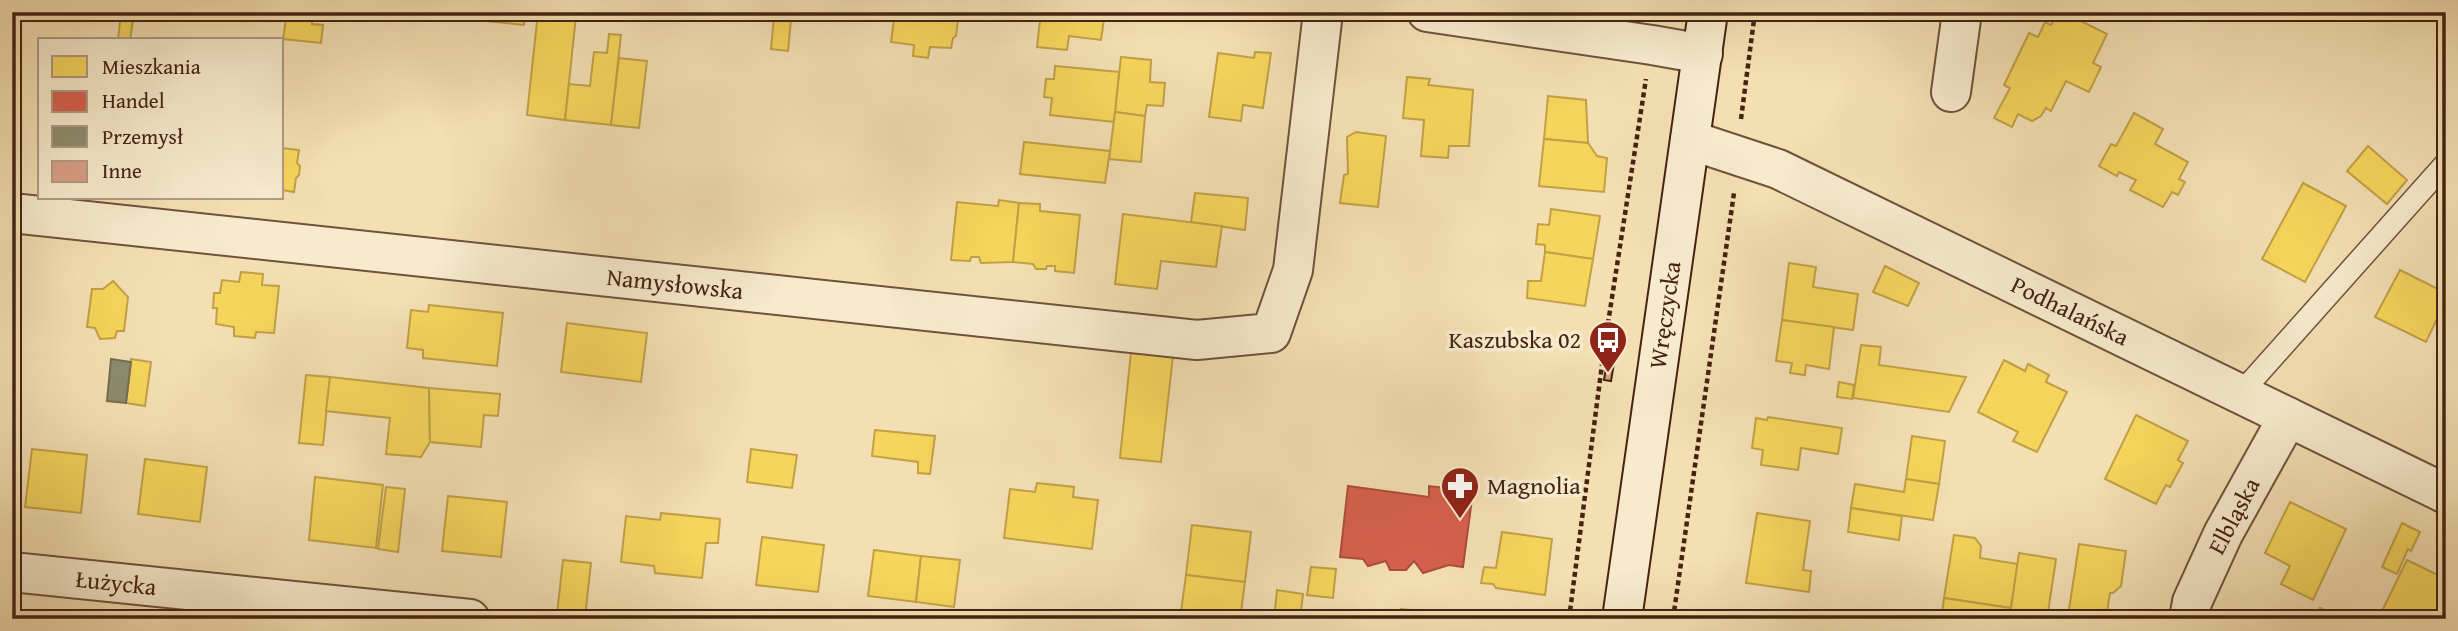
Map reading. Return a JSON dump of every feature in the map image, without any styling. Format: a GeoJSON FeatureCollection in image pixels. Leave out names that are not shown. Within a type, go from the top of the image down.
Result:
{"type":"FeatureCollection","features":[{"type":"Feature","properties":{"kind":"street","name":"Namysłowska"},"geometry":{"type":"LineString","coordinates":[[12,213],[1197,340],[1271,334],[1293,270],[1323,12]]}},
{"type":"Feature","properties":{"kind":"street"},"geometry":{"type":"LineString","coordinates":[[1427,12],[1703,54]]}},
{"type":"Feature","properties":{"kind":"street","name":"Wręczycka"},"geometry":{"type":"LineString","coordinates":[[1622,619],[1708,12]]}},
{"type":"Feature","properties":{"kind":"street"},"geometry":{"type":"LineString","coordinates":[[1951,92],[1962,12]]}},
{"type":"Feature","properties":{"kind":"street","name":"Podhalańska"},"geometry":{"type":"LineString","coordinates":[[1690,140],[1778,169],[2446,494]]}},
{"type":"Feature","properties":{"kind":"street","name":"Elbląska"},"geometry":{"type":"LineString","coordinates":[[2189,619],[2192,602],[2224,534],[2288,417]]}},
{"type":"Feature","properties":{"kind":"street","name":"Łużycka"},"geometry":{"type":"LineString","coordinates":[[12,572],[470,619]]}},
{"type":"Feature","properties":{"kind":"lane"},"geometry":{"type":"LineString","coordinates":[[2240,394],[2446,163]]}},
{"type":"Feature","properties":{"kind":"path"},"geometry":{"type":"LineString","coordinates":[[1673,619],[1740,156],[1742,96],[1755,12]]}},
{"type":"Feature","properties":{"kind":"path"},"geometry":{"type":"LineString","coordinates":[[1569,619],[1603,360],[1651,45]]}},
{"type":"Feature","properties":{"kind":"building: Mieszkania"},"geometry":{"type":"Polygon","coordinates":[[[121,12],[138,12],[137,21],[133,20],[130,38],[118,38],[121,12]]]}},
{"type":"Feature","properties":{"kind":"building: Mieszkania"},"geometry":{"type":"Polygon","coordinates":[[[287,12],[313,12],[312,24],[323,25],[321,43],[283,38],[287,12]]]}},
{"type":"Feature","properties":{"kind":"building: Mieszkania"},"geometry":{"type":"Polygon","coordinates":[[[468,12],[525,12],[524,25],[467,19],[468,12]]]}},
{"type":"Feature","properties":{"kind":"building: Mieszkania"},"geometry":{"type":"Polygon","coordinates":[[[538,12],[576,16],[565,120],[527,115],[538,12]]]}},
{"type":"Feature","properties":{"kind":"building: Mieszkania"},"geometry":{"type":"Polygon","coordinates":[[[554,12],[594,12],[593,15],[576,16],[554,12]]]}},
{"type":"Feature","properties":{"kind":"building: Mieszkania"},"geometry":{"type":"Polygon","coordinates":[[[758,12],[790,12],[789,18],[758,12]]]}},
{"type":"Feature","properties":{"kind":"building: Mieszkania"},"geometry":{"type":"Polygon","coordinates":[[[895,12],[959,12],[956,36],[951,48],[930,47],[928,58],[913,56],[914,45],[891,42],[895,12]]]}},
{"type":"Feature","properties":{"kind":"building: Mieszkania"},"geometry":{"type":"Polygon","coordinates":[[[1041,12],[1105,12],[1101,40],[1069,36],[1067,50],[1037,47],[1041,12]]]}},
{"type":"Feature","properties":{"kind":"building: Mieszkania"},"geometry":{"type":"Polygon","coordinates":[[[2058,12],[2107,34],[2093,63],[2101,67],[2089,92],[2066,81],[2051,111],[2046,108],[2041,116],[2032,121],[2018,114],[2012,127],[1994,118],[2010,88],[2004,85],[2029,33],[2038,37],[2045,22],[2051,25],[2058,12]]]}},
{"type":"Feature","properties":{"kind":"building: Mieszkania"},"geometry":{"type":"Polygon","coordinates":[[[774,17],[791,19],[788,51],[771,49],[774,17]]]}},
{"type":"Feature","properties":{"kind":"building: Mieszkania"},"geometry":{"type":"Polygon","coordinates":[[[609,34],[621,35],[611,125],[565,120],[569,84],[590,86],[594,52],[607,53],[609,34]]]}},
{"type":"Feature","properties":{"kind":"building: Mieszkania"},"geometry":{"type":"Polygon","coordinates":[[[1255,52],[1271,53],[1263,108],[1243,105],[1241,121],[1209,117],[1218,53],[1254,58],[1255,52]]]}},
{"type":"Feature","properties":{"kind":"building: Mieszkania"},"geometry":{"type":"Polygon","coordinates":[[[1121,57],[1151,60],[1150,82],[1165,83],[1163,106],[1147,105],[1145,116],[1115,112],[1121,57]]]}},
{"type":"Feature","properties":{"kind":"building: Mieszkania"},"geometry":{"type":"Polygon","coordinates":[[[619,58],[647,61],[639,128],[611,125],[619,58]]]}},
{"type":"Feature","properties":{"kind":"building: Mieszkania"},"geometry":{"type":"Polygon","coordinates":[[[1055,66],[1119,72],[1114,122],[1050,115],[1052,98],[1044,97],[1046,79],[1054,79],[1055,66]]]}},
{"type":"Feature","properties":{"kind":"building: Mieszkania"},"geometry":{"type":"Polygon","coordinates":[[[1407,77],[1430,79],[1428,85],[1473,90],[1469,146],[1449,146],[1448,158],[1421,156],[1424,120],[1403,118],[1407,77]]]}},
{"type":"Feature","properties":{"kind":"building: Mieszkania"},"geometry":{"type":"Polygon","coordinates":[[[1548,96],[1586,100],[1588,143],[1544,139],[1548,96]]]}},
{"type":"Feature","properties":{"kind":"building: Mieszkania"},"geometry":{"type":"Polygon","coordinates":[[[1115,112],[1145,116],[1141,162],[1109,159],[1115,112]]]}},
{"type":"Feature","properties":{"kind":"building: Mieszkania"},"geometry":{"type":"Polygon","coordinates":[[[2134,113],[2163,129],[2155,144],[2188,162],[2179,179],[2185,182],[2178,195],[2172,192],[2163,207],[2130,190],[2136,180],[2119,172],[2117,176],[2099,166],[2111,144],[2116,146],[2134,113]]]}},
{"type":"Feature","properties":{"kind":"building: Mieszkania"},"geometry":{"type":"Polygon","coordinates":[[[1356,132],[1386,136],[1378,207],[1340,203],[1344,175],[1348,174],[1347,137],[1356,132]]]}},
{"type":"Feature","properties":{"kind":"building: Mieszkania"},"geometry":{"type":"Polygon","coordinates":[[[1544,139],[1588,143],[1597,156],[1607,158],[1604,192],[1539,186],[1544,139]]]}},
{"type":"Feature","properties":{"kind":"building: Mieszkania"},"geometry":{"type":"Polygon","coordinates":[[[1024,142],[1110,151],[1105,183],[1020,174],[1024,142]]]}},
{"type":"Feature","properties":{"kind":"building: Mieszkania"},"geometry":{"type":"Polygon","coordinates":[[[2368,146],[2407,180],[2387,204],[2347,171],[2368,146]]]}},
{"type":"Feature","properties":{"kind":"building: Mieszkania"},"geometry":{"type":"Polygon","coordinates":[[[284,148],[299,150],[299,175],[294,192],[284,190],[284,148]]]}},
{"type":"Feature","properties":{"kind":"building: Mieszkania"},"geometry":{"type":"Polygon","coordinates":[[[2303,183],[2346,206],[2305,282],[2262,259],[2303,183]]]}},
{"type":"Feature","properties":{"kind":"building: Mieszkania"},"geometry":{"type":"Polygon","coordinates":[[[1195,193],[1248,198],[1245,230],[1191,222],[1195,193]]]}},
{"type":"Feature","properties":{"kind":"building: Mieszkania"},"geometry":{"type":"Polygon","coordinates":[[[999,200],[1019,203],[1013,262],[981,263],[979,257],[971,257],[970,261],[951,260],[957,202],[998,206],[999,200]]]}},
{"type":"Feature","properties":{"kind":"building: Mieszkania"},"geometry":{"type":"Polygon","coordinates":[[[1019,203],[1040,204],[1040,211],[1080,215],[1074,273],[1055,271],[1055,266],[1036,269],[1033,264],[1013,262],[1019,203]]]}},
{"type":"Feature","properties":{"kind":"building: Mieszkania"},"geometry":{"type":"Polygon","coordinates":[[[1551,209],[1600,216],[1593,259],[1545,252],[1545,245],[1536,244],[1538,224],[1549,225],[1551,209]]]}},
{"type":"Feature","properties":{"kind":"building: Mieszkania"},"geometry":{"type":"Polygon","coordinates":[[[1123,214],[1222,226],[1216,267],[1161,261],[1157,289],[1115,284],[1123,214]]]}},
{"type":"Feature","properties":{"kind":"building: Mieszkania"},"geometry":{"type":"Polygon","coordinates":[[[1545,252],[1593,259],[1585,306],[1527,298],[1528,281],[1541,281],[1545,252]]]}},
{"type":"Feature","properties":{"kind":"building: Mieszkania"},"geometry":{"type":"Polygon","coordinates":[[[1789,263],[1816,267],[1813,287],[1858,294],[1853,330],[1782,320],[1789,263]]]}},
{"type":"Feature","properties":{"kind":"building: Mieszkania"},"geometry":{"type":"Polygon","coordinates":[[[1885,266],[1919,283],[1908,306],[1873,292],[1885,266]]]}},
{"type":"Feature","properties":{"kind":"building: Mieszkania"},"geometry":{"type":"Polygon","coordinates":[[[2400,270],[2446,293],[2446,300],[2426,342],[2375,317],[2400,270]]]}},
{"type":"Feature","properties":{"kind":"building: Mieszkania"},"geometry":{"type":"Polygon","coordinates":[[[241,272],[263,274],[262,285],[279,286],[274,333],[256,332],[255,338],[234,336],[234,327],[216,324],[214,293],[220,293],[222,280],[239,282],[241,272]]]}},
{"type":"Feature","properties":{"kind":"building: Mieszkania"},"geometry":{"type":"Polygon","coordinates":[[[113,281],[128,297],[124,331],[117,331],[115,338],[100,339],[95,328],[87,327],[92,289],[103,289],[113,281]]]}},
{"type":"Feature","properties":{"kind":"building: Mieszkania"},"geometry":{"type":"Polygon","coordinates":[[[429,305],[503,313],[497,366],[423,358],[423,350],[407,348],[411,310],[428,312],[429,305]]]}},
{"type":"Feature","properties":{"kind":"building: Mieszkania"},"geometry":{"type":"Polygon","coordinates":[[[1782,320],[1834,327],[1829,369],[1806,365],[1805,375],[1790,373],[1792,363],[1776,361],[1782,320]]]}},
{"type":"Feature","properties":{"kind":"building: Mieszkania"},"geometry":{"type":"Polygon","coordinates":[[[567,323],[647,333],[641,382],[561,372],[567,323]]]}},
{"type":"Feature","properties":{"kind":"building: Mieszkania"},"geometry":{"type":"Polygon","coordinates":[[[1861,345],[1881,347],[1879,365],[1966,377],[1949,412],[1853,398],[1861,345]]]}},
{"type":"Feature","properties":{"kind":"building: Mieszkania"},"geometry":{"type":"Polygon","coordinates":[[[1131,352],[1173,356],[1161,462],[1120,458],[1131,352]]]}},
{"type":"Feature","properties":{"kind":"building: Mieszkania"},"geometry":{"type":"Polygon","coordinates":[[[131,359],[151,362],[145,406],[126,403],[131,359]]]}},
{"type":"Feature","properties":{"kind":"building: Mieszkania"},"geometry":{"type":"Polygon","coordinates":[[[2004,360],[2025,371],[2028,364],[2049,375],[2046,382],[2067,392],[2037,452],[2013,441],[2018,432],[1978,412],[2004,360]]]}},
{"type":"Feature","properties":{"kind":"building: Mieszkania"},"geometry":{"type":"Polygon","coordinates":[[[306,375],[330,377],[323,445],[299,443],[306,375]]]}},
{"type":"Feature","properties":{"kind":"building: Mieszkania"},"geometry":{"type":"Polygon","coordinates":[[[330,377],[429,388],[430,442],[421,457],[386,454],[390,418],[326,411],[330,377]]]}},
{"type":"Feature","properties":{"kind":"building: Mieszkania"},"geometry":{"type":"Polygon","coordinates":[[[1839,382],[1854,385],[1852,399],[1837,397],[1839,382]]]}},
{"type":"Feature","properties":{"kind":"building: Mieszkania"},"geometry":{"type":"Polygon","coordinates":[[[429,388],[500,394],[498,416],[484,415],[481,447],[430,442],[429,388]]]}},
{"type":"Feature","properties":{"kind":"building: Mieszkania"},"geometry":{"type":"Polygon","coordinates":[[[2136,415],[2188,441],[2178,460],[2183,463],[2170,487],[2166,485],[2156,504],[2105,479],[2136,415]]]}},
{"type":"Feature","properties":{"kind":"building: Mieszkania"},"geometry":{"type":"Polygon","coordinates":[[[1768,417],[1842,428],[1838,454],[1801,448],[1798,470],[1761,465],[1763,450],[1752,448],[1756,418],[1767,420],[1768,417]]]}},
{"type":"Feature","properties":{"kind":"building: Mieszkania"},"geometry":{"type":"Polygon","coordinates":[[[875,430],[935,436],[930,474],[918,473],[918,462],[872,456],[875,430]]]}},
{"type":"Feature","properties":{"kind":"building: Mieszkania"},"geometry":{"type":"Polygon","coordinates":[[[1912,436],[1945,441],[1939,484],[1906,479],[1912,436]]]}},
{"type":"Feature","properties":{"kind":"building: Mieszkania"},"geometry":{"type":"Polygon","coordinates":[[[32,449],[87,455],[81,513],[25,507],[32,449]]]}},
{"type":"Feature","properties":{"kind":"building: Mieszkania"},"geometry":{"type":"Polygon","coordinates":[[[751,449],[797,455],[792,488],[747,482],[751,449]]]}},
{"type":"Feature","properties":{"kind":"building: Mieszkania"},"geometry":{"type":"Polygon","coordinates":[[[145,459],[207,467],[200,522],[138,514],[145,459]]]}},
{"type":"Feature","properties":{"kind":"building: Mieszkania"},"geometry":{"type":"Polygon","coordinates":[[[315,477],[383,485],[376,548],[309,540],[315,477]]]}},
{"type":"Feature","properties":{"kind":"building: Mieszkania"},"geometry":{"type":"Polygon","coordinates":[[[1906,479],[1939,484],[1933,520],[1851,508],[1855,484],[1904,492],[1906,479]]]}},
{"type":"Feature","properties":{"kind":"building: Mieszkania"},"geometry":{"type":"Polygon","coordinates":[[[1037,483],[1074,487],[1073,497],[1098,500],[1092,549],[1004,538],[1010,489],[1035,492],[1037,483]]]}},
{"type":"Feature","properties":{"kind":"building: Mieszkania"},"geometry":{"type":"Polygon","coordinates":[[[386,487],[405,489],[398,552],[378,549],[386,487]]]}},
{"type":"Feature","properties":{"kind":"building: Mieszkania"},"geometry":{"type":"Polygon","coordinates":[[[448,496],[507,502],[501,557],[442,551],[448,496]]]}},
{"type":"Feature","properties":{"kind":"building: Mieszkania"},"geometry":{"type":"Polygon","coordinates":[[[2290,502],[2346,529],[2313,600],[2281,584],[2290,566],[2265,553],[2290,502]]]}},
{"type":"Feature","properties":{"kind":"building: Mieszkania"},"geometry":{"type":"Polygon","coordinates":[[[1851,508],[1902,516],[1899,540],[1848,532],[1851,508]]]}},
{"type":"Feature","properties":{"kind":"building: Mieszkania"},"geometry":{"type":"Polygon","coordinates":[[[661,513],[720,519],[718,543],[706,543],[702,578],[655,573],[654,566],[621,562],[626,516],[660,520],[661,513]]]}},
{"type":"Feature","properties":{"kind":"building: Mieszkania"},"geometry":{"type":"Polygon","coordinates":[[[1757,513],[1810,521],[1803,570],[1811,571],[1809,592],[1746,583],[1757,513]]]}},
{"type":"Feature","properties":{"kind":"building: Mieszkania"},"geometry":{"type":"Polygon","coordinates":[[[2402,523],[2420,532],[2411,551],[2408,549],[2397,574],[2382,567],[2402,523]]]}},
{"type":"Feature","properties":{"kind":"building: Mieszkania"},"geometry":{"type":"Polygon","coordinates":[[[1192,525],[1251,532],[1245,582],[1186,575],[1192,525]]]}},
{"type":"Feature","properties":{"kind":"building: Mieszkania"},"geometry":{"type":"Polygon","coordinates":[[[1502,532],[1552,539],[1545,595],[1496,588],[1493,584],[1481,583],[1484,567],[1496,568],[1502,532]]]}},
{"type":"Feature","properties":{"kind":"building: Mieszkania"},"geometry":{"type":"Polygon","coordinates":[[[1954,535],[1975,538],[1981,546],[1980,558],[2018,564],[2011,608],[1944,598],[1954,535]]]}},
{"type":"Feature","properties":{"kind":"building: Mieszkania"},"geometry":{"type":"Polygon","coordinates":[[[762,537],[824,545],[818,592],[756,585],[762,537]]]}},
{"type":"Feature","properties":{"kind":"building: Mieszkania"},"geometry":{"type":"Polygon","coordinates":[[[2079,544],[2126,551],[2121,586],[2110,593],[2106,619],[2068,616],[2079,544]]]}},
{"type":"Feature","properties":{"kind":"building: Mieszkania"},"geometry":{"type":"Polygon","coordinates":[[[874,550],[921,556],[916,602],[868,596],[874,550]]]}},
{"type":"Feature","properties":{"kind":"building: Mieszkania"},"geometry":{"type":"Polygon","coordinates":[[[2019,553],[2056,559],[2047,619],[1977,619],[1942,613],[1944,598],[2011,608],[2019,553]]]}},
{"type":"Feature","properties":{"kind":"building: Mieszkania"},"geometry":{"type":"Polygon","coordinates":[[[921,556],[960,560],[954,607],[916,602],[921,556]]]}},
{"type":"Feature","properties":{"kind":"building: Mieszkania"},"geometry":{"type":"Polygon","coordinates":[[[563,560],[591,563],[585,617],[557,614],[563,560]]]}},
{"type":"Feature","properties":{"kind":"building: Mieszkania"},"geometry":{"type":"Polygon","coordinates":[[[2407,560],[2446,579],[2446,602],[2437,619],[2378,619],[2407,560]]]}},
{"type":"Feature","properties":{"kind":"building: Mieszkania"},"geometry":{"type":"Polygon","coordinates":[[[1311,567],[1336,569],[1333,598],[1307,595],[1311,567]]]}},
{"type":"Feature","properties":{"kind":"building: Mieszkania"},"geometry":{"type":"Polygon","coordinates":[[[1186,575],[1245,582],[1240,619],[1180,619],[1186,575]]]}},
{"type":"Feature","properties":{"kind":"building: Mieszkania"},"geometry":{"type":"Polygon","coordinates":[[[1277,590],[1303,594],[1300,619],[1274,619],[1277,590]]]}},
{"type":"Feature","properties":{"kind":"building: Mieszkania"},"geometry":{"type":"Polygon","coordinates":[[[2320,608],[2343,619],[2316,619],[2320,608]]]}},
{"type":"Feature","properties":{"kind":"building: Mieszkania"},"geometry":{"type":"Polygon","coordinates":[[[1401,609],[1420,611],[1420,619],[1400,619],[1401,609]]]}},
{"type":"Feature","properties":{"kind":"building: Handel"},"geometry":{"type":"Polygon","coordinates":[[[1348,486],[1429,497],[1429,486],[1473,491],[1463,567],[1449,565],[1423,573],[1414,561],[1406,570],[1390,570],[1386,561],[1368,566],[1363,559],[1340,557],[1348,486]]]}},
{"type":"Feature","properties":{"kind":"building: Handel"},"geometry":{"type":"Polygon","coordinates":[[[1460,613],[1500,619],[1459,619],[1460,613]]]}},
{"type":"Feature","properties":{"kind":"building: Przemysł"},"geometry":{"type":"Polygon","coordinates":[[[111,359],[131,362],[126,403],[107,401],[111,359]]]}},
{"type":"Feature","properties":{"kind":"building: Inne"},"geometry":{"type":"Polygon","coordinates":[[[1608,356],[1615,357],[1611,381],[1604,380],[1608,356]]]}},
{"type":"Feature","properties":{"kind":"place","name":"Kaszubska 02"},"geometry":{"type":"Point","coordinates":[1608,374]}},
{"type":"Feature","properties":{"kind":"place","name":"Magnolia"},"geometry":{"type":"Point","coordinates":[1460,520]}}]}
